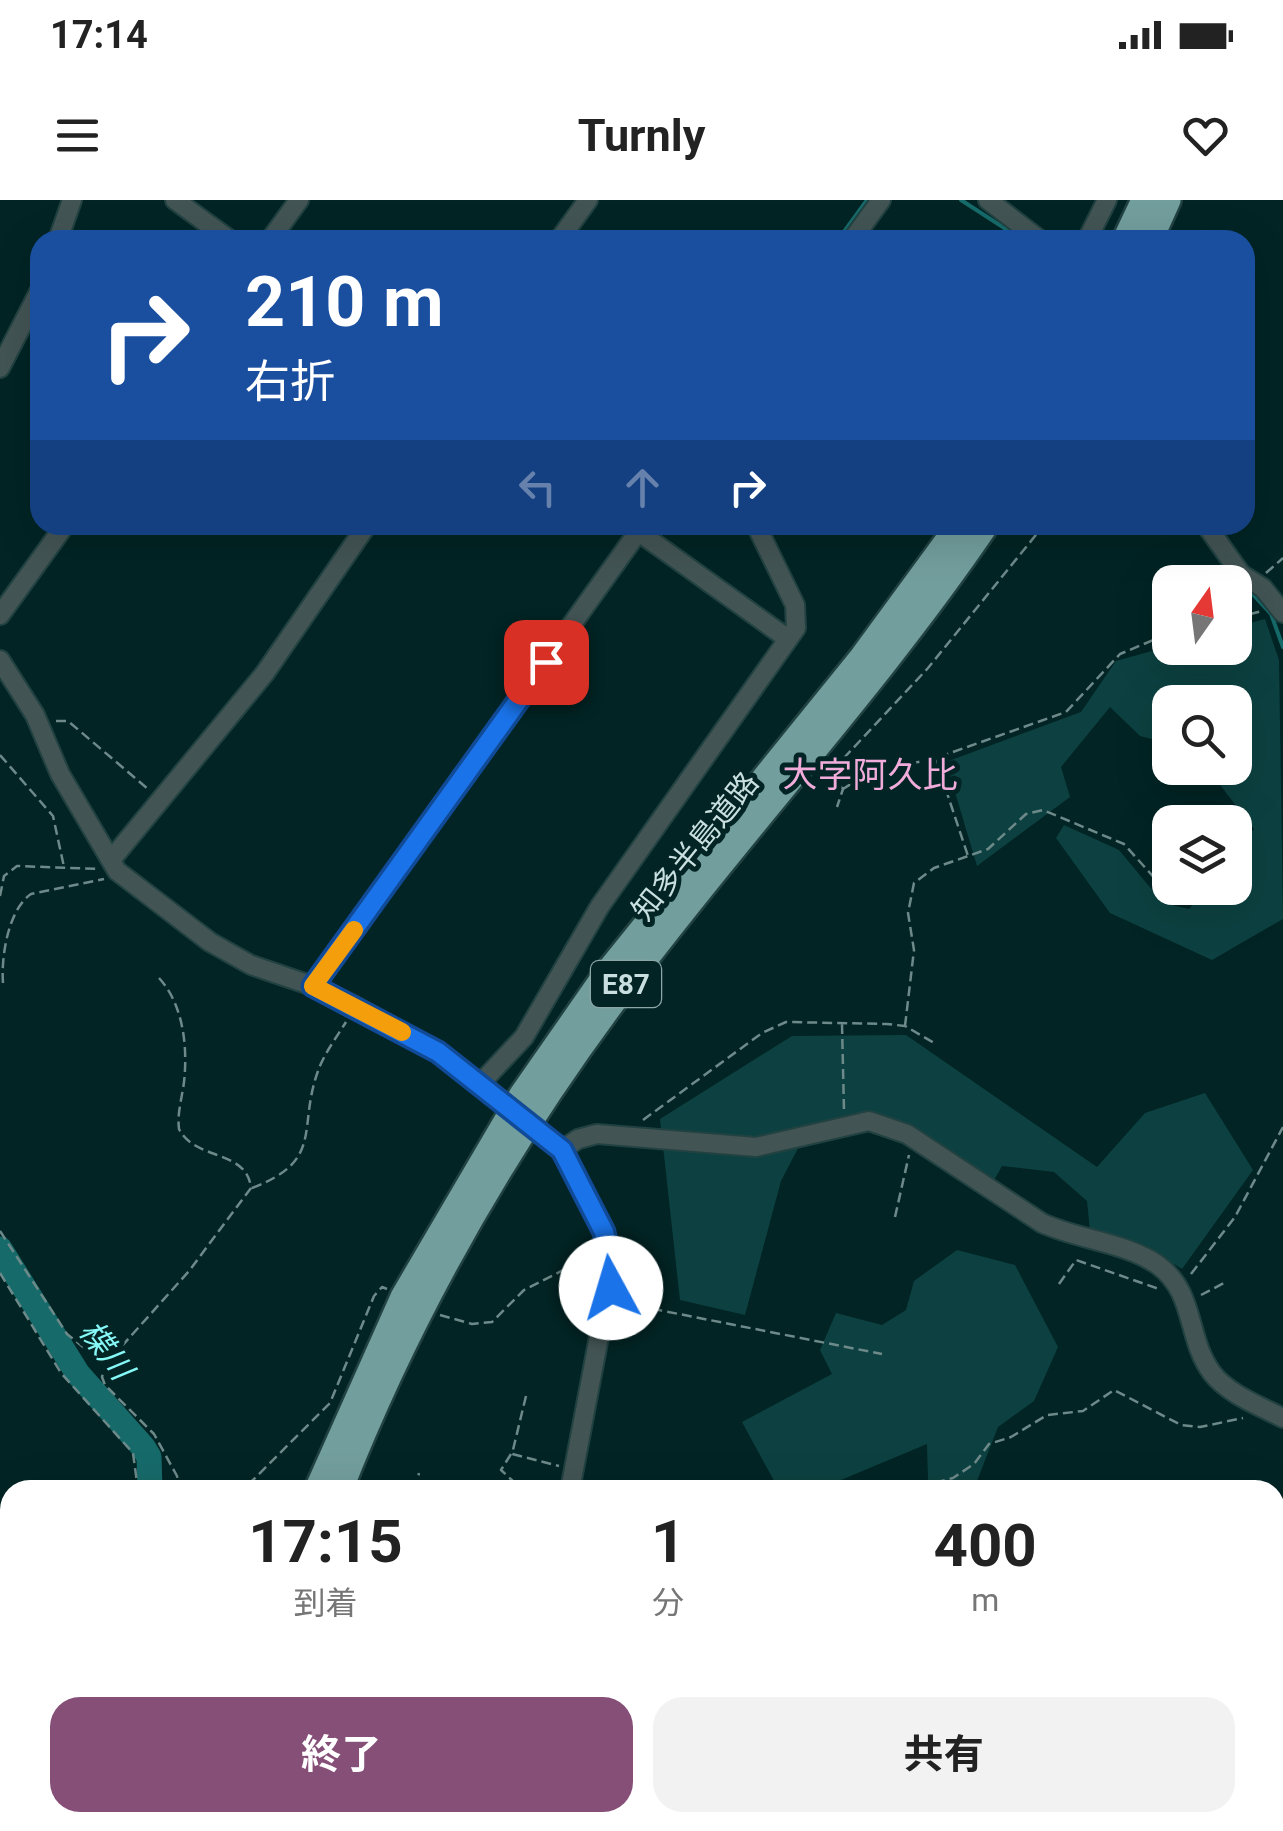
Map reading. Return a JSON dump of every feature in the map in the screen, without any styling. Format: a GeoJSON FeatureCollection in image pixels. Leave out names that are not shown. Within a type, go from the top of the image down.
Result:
{"type":"FeatureCollection","features":[{"type":"Feature","properties":{"kind":"highway"},"geometry":{"type":"LineString","coordinates":[[1130,230],[1144,200]]}},
{"type":"Feature","properties":{"kind":"highway"},"geometry":{"type":"LineString","coordinates":[[1154,230],[1168,200]]}},
{"type":"Feature","properties":{"kind":"highway","name":"知多半島道路"},"geometry":{"type":"LineString","coordinates":[[321,1480],[403,1297],[521,1096],[606,974],[863,656],[952,535]]}},
{"type":"Feature","properties":{"kind":"highway","name":"知多半島道路"},"geometry":{"type":"LineString","coordinates":[[344,1480],[371,1414],[444,1266],[549,1091],[633,975],[888,658],[979,535]]}},
{"type":"Feature","properties":{"kind":"highway"},"geometry":{"type":"LineString","coordinates":[[888,658],[908,647],[996,535]]}},
{"type":"Feature","properties":{"kind":"street"},"geometry":{"type":"LineString","coordinates":[[62,230],[72,200]]}},
{"type":"Feature","properties":{"kind":"street"},"geometry":{"type":"LineString","coordinates":[[175,200],[216,230]]}},
{"type":"Feature","properties":{"kind":"street"},"geometry":{"type":"LineString","coordinates":[[277,230],[299,200]]}},
{"type":"Feature","properties":{"kind":"street"},"geometry":{"type":"LineString","coordinates":[[566,230],[588,200]]}},
{"type":"Feature","properties":{"kind":"street"},"geometry":{"type":"LineString","coordinates":[[859,230],[881,200]]}},
{"type":"Feature","properties":{"kind":"street"},"geometry":{"type":"LineString","coordinates":[[988,200],[1027,230]]}},
{"type":"Feature","properties":{"kind":"street"},"geometry":{"type":"LineString","coordinates":[[1092,230],[1107,200]]}},
{"type":"Feature","properties":{"kind":"street"},"geometry":{"type":"LineString","coordinates":[[0,368],[30,310]]}},
{"type":"Feature","properties":{"kind":"street"},"geometry":{"type":"LineString","coordinates":[[0,615],[58,535]]}},
{"type":"Feature","properties":{"kind":"street"},"geometry":{"type":"LineString","coordinates":[[115,867],[265,673],[360,535]]}},
{"type":"Feature","properties":{"kind":"street"},"geometry":{"type":"LineString","coordinates":[[313,986],[629,535]]}},
{"type":"Feature","properties":{"kind":"street"},"geometry":{"type":"LineString","coordinates":[[644,535],[788,639]]}},
{"type":"Feature","properties":{"kind":"street"},"geometry":{"type":"LineString","coordinates":[[485,1087],[524,1036],[600,906],[796,628],[797,611],[761,535]]}},
{"type":"Feature","properties":{"kind":"street"},"geometry":{"type":"LineString","coordinates":[[1212,535],[1226,556],[1279,607]]}},
{"type":"Feature","properties":{"kind":"street"},"geometry":{"type":"LineString","coordinates":[[0,660],[115,867],[210,942],[251,965],[313,986],[355,1006],[438,1052],[562,1150],[590,1201],[610,1252],[608,1302],[572,1480]]}},
{"type":"Feature","properties":{"kind":"street"},"geometry":{"type":"LineString","coordinates":[[562,1150],[578,1139],[598,1134],[769,1147],[845,1125],[869,1121],[886,1124],[1042,1223],[1066,1234],[1136,1253],[1159,1266],[1184,1294],[1199,1351],[1214,1376],[1275,1414]]}},
{"type":"Feature","properties":{"kind":"path"},"geometry":{"type":"LineString","coordinates":[[828,775],[928,668],[1036,535]]}},
{"type":"Feature","properties":{"kind":"path"},"geometry":{"type":"LineString","coordinates":[[1255,585],[1283,558]]}},
{"type":"Feature","properties":{"kind":"path"},"geometry":{"type":"LineString","coordinates":[[1252,615],[1279,607]]}},
{"type":"Feature","properties":{"kind":"path"},"geometry":{"type":"LineString","coordinates":[[837,807],[844,789],[887,761],[909,764],[936,758],[1066,712],[1120,654],[1152,641]]}},
{"type":"Feature","properties":{"kind":"path"},"geometry":{"type":"LineString","coordinates":[[40,727],[61,719],[68,721],[149,790]]}},
{"type":"Feature","properties":{"kind":"path"},"geometry":{"type":"LineString","coordinates":[[0,755],[54,816],[64,868]]}},
{"type":"Feature","properties":{"kind":"path"},"geometry":{"type":"LineString","coordinates":[[936,758],[968,857]]}},
{"type":"Feature","properties":{"kind":"path"},"geometry":{"type":"LineString","coordinates":[[818,765],[844,789]]}},
{"type":"Feature","properties":{"kind":"path"},"geometry":{"type":"LineString","coordinates":[[905,1026],[914,950],[908,912],[914,882],[923,872],[999,842],[1026,814],[1043,810],[1124,844],[1152,875]]}},
{"type":"Feature","properties":{"kind":"path"},"geometry":{"type":"LineString","coordinates":[[0,896],[10,869],[115,867]]}},
{"type":"Feature","properties":{"kind":"path"},"geometry":{"type":"LineString","coordinates":[[3,983],[4,949],[21,902],[31,894],[74,888],[115,867]]}},
{"type":"Feature","properties":{"kind":"path"},"geometry":{"type":"LineString","coordinates":[[158,978],[176,999],[179,1010],[184,1061],[179,1129],[192,1145],[241,1166],[250,1176],[251,1188]]}},
{"type":"Feature","properties":{"kind":"path"},"geometry":{"type":"LineString","coordinates":[[177,1480],[154,1434],[105,1385],[105,1366],[188,1271],[251,1188],[281,1176],[298,1158],[307,1134],[318,1068],[355,1006]]}},
{"type":"Feature","properties":{"kind":"path"},"geometry":{"type":"LineString","coordinates":[[842,1022],[845,1125]]}},
{"type":"Feature","properties":{"kind":"path"},"geometry":{"type":"LineString","coordinates":[[634,1136],[641,1122],[774,1026],[842,1022],[905,1026],[936,1044]]}},
{"type":"Feature","properties":{"kind":"path"},"geometry":{"type":"LineString","coordinates":[[1184,1294],[1235,1217],[1283,1127]]}},
{"type":"Feature","properties":{"kind":"path"},"geometry":{"type":"LineString","coordinates":[[895,1217],[910,1150],[932,1150]]}},
{"type":"Feature","properties":{"kind":"path"},"geometry":{"type":"LineString","coordinates":[[0,1231],[68,1334],[105,1366]]}},
{"type":"Feature","properties":{"kind":"path"},"geometry":{"type":"LineString","coordinates":[[434,1313],[484,1324],[498,1318],[532,1285],[587,1258],[598,1266]]}},
{"type":"Feature","properties":{"kind":"path"},"geometry":{"type":"LineString","coordinates":[[1058,1284],[1076,1260],[1184,1294],[1226,1282]]}},
{"type":"Feature","properties":{"kind":"path"},"geometry":{"type":"LineString","coordinates":[[0,1273],[61,1373],[133,1453],[137,1480]]}},
{"type":"Feature","properties":{"kind":"path"},"geometry":{"type":"LineString","coordinates":[[253,1480],[330,1403],[374,1296],[382,1287],[389,1289]]}},
{"type":"Feature","properties":{"kind":"path"},"geometry":{"type":"LineString","coordinates":[[608,1302],[882,1354]]}},
{"type":"Feature","properties":{"kind":"path"},"geometry":{"type":"LineString","coordinates":[[945,1480],[968,1470],[989,1444],[1010,1437],[1048,1414],[1083,1410],[1114,1390],[1171,1422],[1188,1427],[1275,1414]]}},
{"type":"Feature","properties":{"kind":"path"},"geometry":{"type":"LineString","coordinates":[[512,1480],[501,1470],[504,1459],[512,1454],[526,1396]]}},
{"type":"Feature","properties":{"kind":"path"},"geometry":{"type":"LineString","coordinates":[[512,1454],[574,1469]]}},
{"type":"Feature","properties":{"kind":"path"},"geometry":{"type":"LineString","coordinates":[[417,1480],[419,1473]]}},
{"type":"Feature","properties":{"kind":"shaded area"},"geometry":{"type":"Polygon","coordinates":[[[1265,619],[1279,660],[1283,919],[1212,960],[1110,913],[1056,838],[1064,825],[1119,850],[1152,890],[1152,905],[1189,909],[1192,905],[1252,905],[1252,805],[1236,805],[1220,785],[1252,785],[1252,685],[1152,685],[1152,739],[1140,736],[1110,707],[1061,767],[1070,797],[977,866],[946,762],[1081,712],[1116,661],[1152,651],[1152,665],[1252,665],[1252,622],[1265,619]]]}},
{"type":"Feature","properties":{"kind":"shaded area"},"geometry":{"type":"Polygon","coordinates":[[[906,1035],[1097,1167],[1145,1113],[1205,1093],[1253,1170],[1182,1269],[1140,1243],[1090,1231],[1087,1201],[1054,1172],[1002,1166],[993,1182],[896,1119],[859,1114],[808,1129],[781,1181],[745,1315],[680,1300],[660,1119],[792,1036],[906,1035]]]}},
{"type":"Feature","properties":{"kind":"shaded area"},"geometry":{"type":"Polygon","coordinates":[[[957,1250],[1015,1265],[1058,1347],[1034,1401],[998,1427],[977,1480],[928,1480],[927,1444],[841,1480],[774,1480],[742,1422],[832,1374],[820,1350],[836,1313],[882,1325],[906,1310],[914,1281],[957,1250]]]}},
{"type":"Feature","properties":{"kind":"waterway"},"geometry":{"type":"LineString","coordinates":[[845,230],[867,200]]}},
{"type":"Feature","properties":{"kind":"waterway"},"geometry":{"type":"LineString","coordinates":[[961,200],[1008,230]]}},
{"type":"Feature","properties":{"kind":"waterway"},"geometry":{"type":"LineString","coordinates":[[1203,535],[1224,565]]}},
{"type":"Feature","properties":{"kind":"waterway"},"geometry":{"type":"LineString","coordinates":[[1252,593],[1271,614],[1283,647]]}},
{"type":"Feature","properties":{"kind":"waterway"},"geometry":{"type":"LineString","coordinates":[[311,974],[519,683]]}},
{"type":"Feature","properties":{"kind":"waterway","name":"楪川"},"geometry":{"type":"LineString","coordinates":[[0,1249],[78,1374],[143,1447],[149,1457],[150,1480]]}},
{"type":"Feature","properties":{"kind":"slow traffic"},"geometry":{"type":"LineString","coordinates":[[354,930],[313,986],[402,1032]]}},
{"type":"Feature","properties":{"kind":"district","name":"大字阿久比"},"geometry":{"type":"Point","coordinates":[870,775]}},
{"type":"Feature","properties":{"kind":"route"},"geometry":{"type":"LineString","coordinates":[[546,662],[313,986],[438,1052],[562,1150],[604,1232],[612,1268],[611,1288]]}}]}
